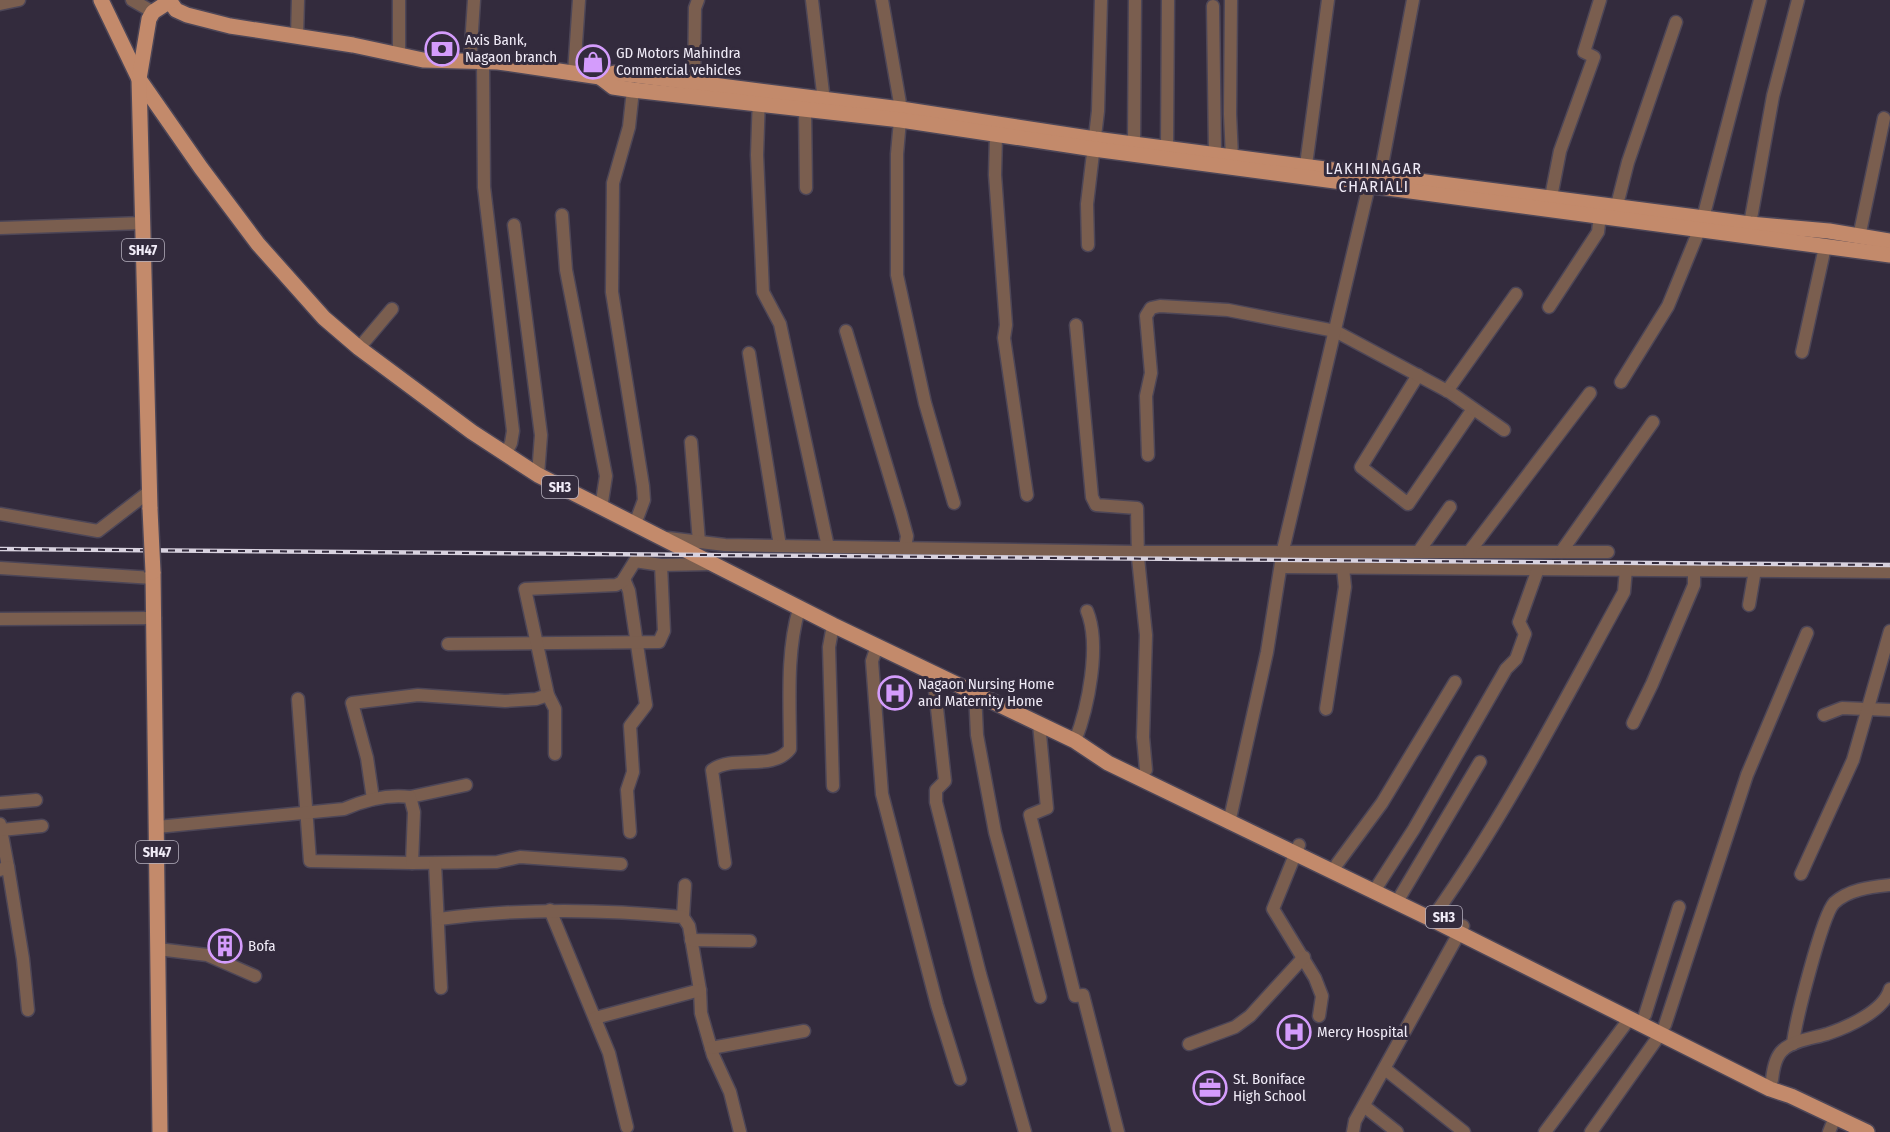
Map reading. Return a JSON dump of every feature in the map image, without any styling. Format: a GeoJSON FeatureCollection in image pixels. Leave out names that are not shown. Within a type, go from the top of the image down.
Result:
{"type":"FeatureCollection","features":[{"type":"Feature","properties":{"kind":"main road","name":"SH3"},"geometry":{"type":"LineString","coordinates":[[101,0],[139,79],[178,138],[258,244],[324,318],[359,348],[505,455],[538,475],[799,609],[1075,741],[1092,750],[1108,763],[1231,818],[1637,1017],[1772,1080],[1791,1096]]}},
{"type":"Feature","properties":{"kind":"main road"},"geometry":{"type":"LineString","coordinates":[[153,12],[170,0],[176,10],[187,15],[230,26],[423,60],[477,61],[600,77],[615,73],[694,83],[805,109],[901,115],[996,136],[1095,144],[1134,143],[1306,165],[1600,215],[1702,223],[1750,224],[1828,231],[1890,241]]}},
{"type":"Feature","properties":{"kind":"main road","name":"SH47"},"geometry":{"type":"LineString","coordinates":[[153,12],[146,28],[139,79],[154,618],[160,1132]]}},
{"type":"Feature","properties":{"kind":"main road"},"geometry":{"type":"LineString","coordinates":[[600,77],[613,87],[633,90],[824,101],[1095,144],[1617,205],[1825,247],[1890,255]]}},
{"type":"Feature","properties":{"kind":"main road","name":"SH3"},"geometry":{"type":"LineString","coordinates":[[1092,750],[1111,753],[1146,770],[1231,818]]}},
{"type":"Feature","properties":{"kind":"main road","name":"SH3"},"geometry":{"type":"LineString","coordinates":[[1297,850],[1337,864],[1401,895],[1436,913],[1461,930]]}},
{"type":"Feature","properties":{"kind":"main road","name":"SH3"},"geometry":{"type":"LineString","coordinates":[[1663,1029],[1770,1089],[1791,1096],[1866,1132]]}},
{"type":"Feature","properties":{"kind":"street"},"geometry":{"type":"LineString","coordinates":[[0,4],[20,0]]}},
{"type":"Feature","properties":{"kind":"street"},"geometry":{"type":"LineString","coordinates":[[132,0],[153,12]]}},
{"type":"Feature","properties":{"kind":"street"},"geometry":{"type":"LineString","coordinates":[[297,36],[298,0]]}},
{"type":"Feature","properties":{"kind":"street"},"geometry":{"type":"LineString","coordinates":[[399,0],[399,55]]}},
{"type":"Feature","properties":{"kind":"street"},"geometry":{"type":"LineString","coordinates":[[474,0],[485,199],[513,432],[505,455]]}},
{"type":"Feature","properties":{"kind":"street"},"geometry":{"type":"LineString","coordinates":[[574,73],[579,0]]}},
{"type":"Feature","properties":{"kind":"street"},"geometry":{"type":"LineString","coordinates":[[694,83],[695,8],[698,0]]}},
{"type":"Feature","properties":{"kind":"street"},"geometry":{"type":"LineString","coordinates":[[812,0],[824,101]]}},
{"type":"Feature","properties":{"kind":"street"},"geometry":{"type":"LineString","coordinates":[[882,0],[901,115],[897,196],[897,275],[923,392],[954,502]]}},
{"type":"Feature","properties":{"kind":"street"},"geometry":{"type":"LineString","coordinates":[[1088,245],[1087,204],[1095,144],[1101,54],[1101,0]]}},
{"type":"Feature","properties":{"kind":"street"},"geometry":{"type":"LineString","coordinates":[[1134,143],[1135,0]]}},
{"type":"Feature","properties":{"kind":"street"},"geometry":{"type":"LineString","coordinates":[[1167,148],[1168,0]]}},
{"type":"Feature","properties":{"kind":"street"},"geometry":{"type":"LineString","coordinates":[[1231,0],[1232,157]]}},
{"type":"Feature","properties":{"kind":"street"},"geometry":{"type":"LineString","coordinates":[[1306,165],[1328,0]]}},
{"type":"Feature","properties":{"kind":"street"},"geometry":{"type":"LineString","coordinates":[[1231,818],[1282,567],[1283,550],[1374,178],[1413,0]]}},
{"type":"Feature","properties":{"kind":"street"},"geometry":{"type":"LineString","coordinates":[[1551,197],[1560,151],[1593,57],[1584,52],[1600,0]]}},
{"type":"Feature","properties":{"kind":"street"},"geometry":{"type":"LineString","coordinates":[[1621,382],[1668,306],[1702,223],[1760,0]]}},
{"type":"Feature","properties":{"kind":"street"},"geometry":{"type":"LineString","coordinates":[[1750,224],[1773,96],[1798,0]]}},
{"type":"Feature","properties":{"kind":"street"},"geometry":{"type":"LineString","coordinates":[[1213,6],[1215,154]]}},
{"type":"Feature","properties":{"kind":"street"},"geometry":{"type":"LineString","coordinates":[[1617,205],[1628,162],[1676,22]]}},
{"type":"Feature","properties":{"kind":"street"},"geometry":{"type":"LineString","coordinates":[[633,90],[630,128],[613,183],[611,220],[612,292],[644,486],[644,500],[635,524]]}},
{"type":"Feature","properties":{"kind":"street"},"geometry":{"type":"LineString","coordinates":[[759,99],[757,155],[763,292],[780,324],[828,547]]}},
{"type":"Feature","properties":{"kind":"street"},"geometry":{"type":"LineString","coordinates":[[805,109],[806,188]]}},
{"type":"Feature","properties":{"kind":"street"},"geometry":{"type":"LineString","coordinates":[[1859,237],[1884,118]]}},
{"type":"Feature","properties":{"kind":"street"},"geometry":{"type":"LineString","coordinates":[[996,136],[995,175],[1006,325],[1004,338],[1027,495]]}},
{"type":"Feature","properties":{"kind":"street"},"geometry":{"type":"LineString","coordinates":[[562,215],[566,270],[606,476],[601,508]]}},
{"type":"Feature","properties":{"kind":"street"},"geometry":{"type":"LineString","coordinates":[[1549,307],[1598,232],[1600,215]]}},
{"type":"Feature","properties":{"kind":"street"},"geometry":{"type":"LineString","coordinates":[[0,228],[143,223]]}},
{"type":"Feature","properties":{"kind":"street"},"geometry":{"type":"LineString","coordinates":[[514,225],[541,435],[538,475]]}},
{"type":"Feature","properties":{"kind":"street"},"geometry":{"type":"LineString","coordinates":[[1802,352],[1825,247]]}},
{"type":"Feature","properties":{"kind":"street"},"geometry":{"type":"LineString","coordinates":[[1447,391],[1516,294]]}},
{"type":"Feature","properties":{"kind":"street"},"geometry":{"type":"LineString","coordinates":[[1148,455],[1146,396],[1151,373],[1146,316],[1151,308],[1193,307],[1228,310],[1335,331],[1447,391],[1504,430]]}},
{"type":"Feature","properties":{"kind":"street"},"geometry":{"type":"LineString","coordinates":[[359,348],[392,309]]}},
{"type":"Feature","properties":{"kind":"street"},"geometry":{"type":"LineString","coordinates":[[1076,325],[1092,497],[1096,506],[1137,508],[1138,552],[1146,635],[1143,736],[1146,770]]}},
{"type":"Feature","properties":{"kind":"street"},"geometry":{"type":"LineString","coordinates":[[846,332],[901,514],[907,536],[905,548]]}},
{"type":"Feature","properties":{"kind":"street"},"geometry":{"type":"LineString","coordinates":[[749,353],[780,546]]}},
{"type":"Feature","properties":{"kind":"street"},"geometry":{"type":"LineString","coordinates":[[1418,375],[1361,467],[1407,504],[1473,409]]}},
{"type":"Feature","properties":{"kind":"street"},"geometry":{"type":"LineString","coordinates":[[1469,552],[1590,393]]}},
{"type":"Feature","properties":{"kind":"street"},"geometry":{"type":"LineString","coordinates":[[1561,552],[1653,422]]}},
{"type":"Feature","properties":{"kind":"street"},"geometry":{"type":"LineString","coordinates":[[691,442],[699,542]]}},
{"type":"Feature","properties":{"kind":"street"},"geometry":{"type":"LineString","coordinates":[[0,513],[98,531],[150,491]]}},
{"type":"Feature","properties":{"kind":"street"},"geometry":{"type":"LineString","coordinates":[[1419,551],[1450,507]]}},
{"type":"Feature","properties":{"kind":"street"},"geometry":{"type":"LineString","coordinates":[[661,537],[699,542],[780,546],[1138,552],[1283,550],[1608,552]]}},
{"type":"Feature","properties":{"kind":"street"},"geometry":{"type":"LineString","coordinates":[[555,754],[555,709],[548,695],[525,589],[616,585],[624,579],[634,561],[661,565],[711,564]]}},
{"type":"Feature","properties":{"kind":"street"},"geometry":{"type":"LineString","coordinates":[[448,644],[659,642],[664,631],[661,565]]}},
{"type":"Feature","properties":{"kind":"street"},"geometry":{"type":"LineString","coordinates":[[1282,567],[1890,572]]}},
{"type":"Feature","properties":{"kind":"street"},"geometry":{"type":"LineString","coordinates":[[0,568],[153,575]]}},
{"type":"Feature","properties":{"kind":"street"},"geometry":{"type":"LineString","coordinates":[[1326,709],[1345,587],[1343,568]]}},
{"type":"Feature","properties":{"kind":"street"},"geometry":{"type":"LineString","coordinates":[[1378,885],[1414,829],[1506,669],[1516,659],[1525,634],[1519,622],[1538,569]]}},
{"type":"Feature","properties":{"kind":"street"},"geometry":{"type":"LineString","coordinates":[[1436,913],[1478,853],[1548,733],[1624,592],[1626,569]]}},
{"type":"Feature","properties":{"kind":"street"},"geometry":{"type":"LineString","coordinates":[[1633,723],[1694,585],[1694,570]]}},
{"type":"Feature","properties":{"kind":"street"},"geometry":{"type":"LineString","coordinates":[[1749,605],[1755,570]]}},
{"type":"Feature","properties":{"kind":"street"},"geometry":{"type":"LineString","coordinates":[[624,579],[629,591],[646,705],[630,726],[633,772],[627,790],[630,832]]}},
{"type":"Feature","properties":{"kind":"street"},"geometry":{"type":"LineString","coordinates":[[725,863],[712,770],[720,764],[760,762],[785,756],[790,749],[789,686],[794,626],[799,609]]}},
{"type":"Feature","properties":{"kind":"street"},"geometry":{"type":"LineString","coordinates":[[1075,741],[1083,721],[1090,688],[1092,652],[1090,619],[1087,611]]}},
{"type":"Feature","properties":{"kind":"street"},"geometry":{"type":"LineString","coordinates":[[0,619],[154,618]]}},
{"type":"Feature","properties":{"kind":"street"},"geometry":{"type":"LineString","coordinates":[[833,625],[829,648],[833,786]]}},
{"type":"Feature","properties":{"kind":"street"},"geometry":{"type":"LineString","coordinates":[[1801,874],[1853,760],[1890,631]]}},
{"type":"Feature","properties":{"kind":"street"},"geometry":{"type":"LineString","coordinates":[[1591,1132],[1663,1029],[1747,775],[1807,633]]}},
{"type":"Feature","properties":{"kind":"street"},"geometry":{"type":"LineString","coordinates":[[877,646],[872,661],[882,794],[937,1005],[960,1079]]}},
{"type":"Feature","properties":{"kind":"street"},"geometry":{"type":"LineString","coordinates":[[933,672],[945,781],[936,790],[936,802],[980,974],[1025,1132]]}},
{"type":"Feature","properties":{"kind":"street"},"geometry":{"type":"LineString","coordinates":[[1337,864],[1382,803],[1455,682]]}},
{"type":"Feature","properties":{"kind":"street"},"geometry":{"type":"LineString","coordinates":[[975,692],[976,735],[994,832],[1040,997]]}},
{"type":"Feature","properties":{"kind":"street"},"geometry":{"type":"LineString","coordinates":[[373,799],[367,758],[352,703],[418,695],[505,701],[536,699],[548,695]]}},
{"type":"Feature","properties":{"kind":"street"},"geometry":{"type":"LineString","coordinates":[[298,699],[304,813],[310,861],[497,862],[520,857],[621,864]]}},
{"type":"Feature","properties":{"kind":"street"},"geometry":{"type":"LineString","coordinates":[[1824,716],[1842,708],[1890,710]]}},
{"type":"Feature","properties":{"kind":"street"},"geometry":{"type":"LineString","coordinates":[[1039,724],[1047,808],[1030,815],[1070,979],[1075,996],[1083,995],[1118,1132]]}},
{"type":"Feature","properties":{"kind":"street"},"geometry":{"type":"LineString","coordinates":[[1401,895],[1480,762]]}},
{"type":"Feature","properties":{"kind":"street"},"geometry":{"type":"LineString","coordinates":[[157,826],[344,809],[373,799],[410,797],[466,785]]}},
{"type":"Feature","properties":{"kind":"street"},"geometry":{"type":"LineString","coordinates":[[410,797],[414,812],[412,862]]}},
{"type":"Feature","properties":{"kind":"street"},"geometry":{"type":"LineString","coordinates":[[0,803],[36,800]]}},
{"type":"Feature","properties":{"kind":"street"},"geometry":{"type":"LineString","coordinates":[[28,1010],[23,959],[4,869],[1,827],[42,825]]}},
{"type":"Feature","properties":{"kind":"street"},"geometry":{"type":"LineString","coordinates":[[1297,850],[1273,909],[1304,957],[1322,996],[1319,1016]]}},
{"type":"Feature","properties":{"kind":"street"},"geometry":{"type":"LineString","coordinates":[[435,863],[441,988]]}},
{"type":"Feature","properties":{"kind":"street"},"geometry":{"type":"LineString","coordinates":[[685,885],[683,917],[689,926],[700,990],[701,1013],[711,1048],[730,1092],[740,1132]]}},
{"type":"Feature","properties":{"kind":"street"},"geometry":{"type":"LineString","coordinates":[[1793,1044],[1827,914],[1845,895],[1870,887],[1890,885]]}},
{"type":"Feature","properties":{"kind":"street"},"geometry":{"type":"LineString","coordinates":[[1545,1132],[1637,1017],[1679,907]]}},
{"type":"Feature","properties":{"kind":"street"},"geometry":{"type":"LineString","coordinates":[[439,919],[488,912],[550,910],[683,917]]}},
{"type":"Feature","properties":{"kind":"street"},"geometry":{"type":"LineString","coordinates":[[550,910],[609,1053],[627,1127]]}},
{"type":"Feature","properties":{"kind":"street"},"geometry":{"type":"LineString","coordinates":[[1353,1132],[1364,1106],[1461,930]]}},
{"type":"Feature","properties":{"kind":"street"},"geometry":{"type":"LineString","coordinates":[[691,940],[750,941]]}},
{"type":"Feature","properties":{"kind":"street"},"geometry":{"type":"LineString","coordinates":[[158,949],[207,955],[255,976]]}},
{"type":"Feature","properties":{"kind":"street"},"geometry":{"type":"LineString","coordinates":[[1189,1044],[1235,1027],[1250,1016],[1304,957]]}},
{"type":"Feature","properties":{"kind":"street"},"geometry":{"type":"LineString","coordinates":[[1772,1080],[1773,1068],[1782,1050],[1793,1044],[1830,1033],[1875,1009],[1887,998],[1890,989]]}},
{"type":"Feature","properties":{"kind":"street"},"geometry":{"type":"LineString","coordinates":[[595,1018],[700,990]]}},
{"type":"Feature","properties":{"kind":"street"},"geometry":{"type":"LineString","coordinates":[[711,1048],[804,1031]]}},
{"type":"Feature","properties":{"kind":"street"},"geometry":{"type":"LineString","coordinates":[[1385,1069],[1464,1132]]}},
{"type":"Feature","properties":{"kind":"street"},"geometry":{"type":"LineString","coordinates":[[1364,1106],[1397,1132]]}},
{"type":"Feature","properties":{"kind":"street"},"geometry":{"type":"LineString","coordinates":[[1829,1132],[1835,1117]]}},
{"type":"Feature","properties":{"kind":"railway"},"geometry":{"type":"LineString","coordinates":[[0,549],[1890,565]]}},
{"type":"Feature","properties":{"kind":"place","name":"Axis Bank, Nagaon branch"},"geometry":{"type":"Point","coordinates":[442,49]}},
{"type":"Feature","properties":{"kind":"place","name":"GD Motors Mahindra Commercial vehicles"},"geometry":{"type":"Point","coordinates":[593,62]}},
{"type":"Feature","properties":{"kind":"place","name":"Nagaon Nursing Home and Maternity Home"},"geometry":{"type":"Point","coordinates":[895,693]}},
{"type":"Feature","properties":{"kind":"place","name":"Bofa"},"geometry":{"type":"Point","coordinates":[225,946]}},
{"type":"Feature","properties":{"kind":"place","name":"Mercy Hospital"},"geometry":{"type":"Point","coordinates":[1294,1032]}},
{"type":"Feature","properties":{"kind":"place","name":"St. Boniface High School"},"geometry":{"type":"Point","coordinates":[1210,1088]}},
{"type":"Feature","properties":{"kind":"district","name":"LAKHINAGAR CHARIALI"},"geometry":{"type":"Point","coordinates":[1374,177]}}]}
